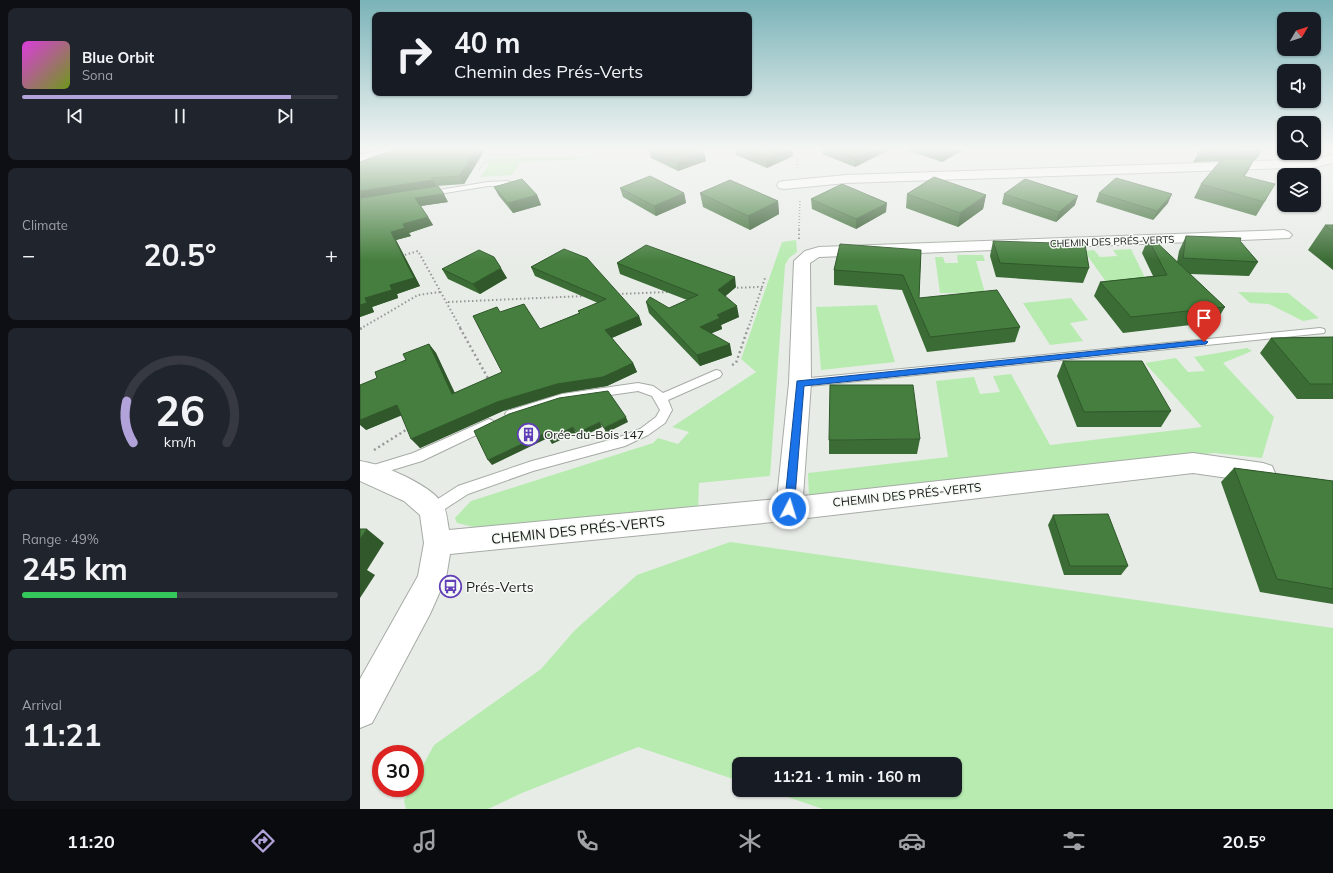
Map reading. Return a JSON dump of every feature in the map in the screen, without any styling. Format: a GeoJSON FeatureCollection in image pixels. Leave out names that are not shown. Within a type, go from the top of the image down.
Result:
{"type":"FeatureCollection","features":[{"type":"Feature","properties":{"kind":"street","name":"CHEMIN DES PRÉS-VERTS"},"geometry":{"type":"LineString","coordinates":[[789,509],[800,383],[802,261],[811,254],[1284,235]]}},
{"type":"Feature","properties":{"kind":"street","name":"CHEMIN DES PRÉS-VERTS"},"geometry":{"type":"LineString","coordinates":[[438,543],[789,509],[1193,463],[1284,476]]}},
{"type":"Feature","properties":{"kind":"street"},"geometry":{"type":"LineString","coordinates":[[360,710],[420,604],[432,578],[438,543],[432,510],[413,493],[365,465]]}},
{"type":"Feature","properties":{"kind":"lane"},"geometry":{"type":"LineString","coordinates":[[420,195],[477,186]]}},
{"type":"Feature","properties":{"kind":"lane"},"geometry":{"type":"LineString","coordinates":[[800,383],[1320,330]]}},
{"type":"Feature","properties":{"kind":"lane"},"geometry":{"type":"LineString","coordinates":[[662,398],[716,374]]}},
{"type":"Feature","properties":{"kind":"lane"},"geometry":{"type":"LineString","coordinates":[[365,465],[417,457],[508,415],[562,398],[638,387],[650,389],[662,398],[666,410],[661,420],[644,432],[620,442],[532,466],[464,490],[432,510]]}},
{"type":"Feature","properties":{"kind":"path"},"geometry":{"type":"LineString","coordinates":[[799,238],[800,206]]}},
{"type":"Feature","properties":{"kind":"path"},"geometry":{"type":"LineString","coordinates":[[399,257],[418,251],[440,292],[448,302],[508,415]]}},
{"type":"Feature","properties":{"kind":"path"},"geometry":{"type":"LineString","coordinates":[[716,374],[736,363],[765,278]]}},
{"type":"Feature","properties":{"kind":"path"},"geometry":{"type":"LineString","coordinates":[[726,289],[758,287],[762,289]]}},
{"type":"Feature","properties":{"kind":"path"},"geometry":{"type":"LineString","coordinates":[[614,294],[670,291]]}},
{"type":"Feature","properties":{"kind":"path"},"geometry":{"type":"LineString","coordinates":[[360,329],[418,295],[440,292]]}},
{"type":"Feature","properties":{"kind":"path"},"geometry":{"type":"LineString","coordinates":[[448,302],[591,295]]}},
{"type":"Feature","properties":{"kind":"path"},"geometry":{"type":"LineString","coordinates":[[482,384],[489,380]]}},
{"type":"Feature","properties":{"kind":"path"},"geometry":{"type":"LineString","coordinates":[[365,465],[415,425]]}},
{"type":"Feature","properties":{"kind":"green space"},"geometry":{"type":"Polygon","coordinates":[[[796,240],[797,252],[789,258],[785,265],[770,476],[699,483],[698,511],[478,528],[457,523],[455,518],[471,501],[653,443],[658,438],[678,444],[689,432],[672,427],[756,372],[741,359],[782,242],[796,240]]]}},
{"type":"Feature","properties":{"kind":"green space"},"geometry":{"type":"Polygon","coordinates":[[[1131,249],[1150,288],[1112,290],[1084,251],[1094,250],[1100,257],[1117,256],[1113,250],[1131,249]]]}},
{"type":"Feature","properties":{"kind":"green space"},"geometry":{"type":"Polygon","coordinates":[[[957,255],[983,255],[985,261],[976,261],[985,293],[940,293],[935,257],[943,257],[945,263],[958,263],[957,255]]]}},
{"type":"Feature","properties":{"kind":"green space"},"geometry":{"type":"Polygon","coordinates":[[[1238,292],[1288,293],[1319,318],[1303,321],[1269,304],[1250,303],[1238,292]]]}},
{"type":"Feature","properties":{"kind":"green space"},"geometry":{"type":"Polygon","coordinates":[[[1071,298],[1088,320],[1070,323],[1083,341],[1050,345],[1023,303],[1071,298]]]}},
{"type":"Feature","properties":{"kind":"green space"},"geometry":{"type":"Polygon","coordinates":[[[877,305],[895,362],[821,370],[816,307],[877,305]]]}},
{"type":"Feature","properties":{"kind":"green space"},"geometry":{"type":"Polygon","coordinates":[[[1247,348],[1252,351],[1223,363],[1274,417],[1262,458],[1214,453],[809,498],[808,473],[948,457],[936,381],[974,377],[980,394],[1000,392],[993,376],[1011,374],[1050,445],[1202,427],[1145,363],[1176,358],[1188,372],[1205,371],[1194,357],[1247,348]]]}},
{"type":"Feature","properties":{"kind":"green space"},"geometry":{"type":"Polygon","coordinates":[[[730,542],[1333,628],[1333,809],[823,809],[788,797],[962,797],[962,757],[732,757],[732,779],[638,747],[522,793],[488,809],[406,809],[404,800],[406,797],[424,797],[424,763],[434,745],[541,669],[575,630],[637,575],[730,542]]]}},
{"type":"Feature","properties":{"kind":"building"},"geometry":{"type":"Polygon","coordinates":[[[360,186],[395,186],[360,191],[360,186]]]}},
{"type":"Feature","properties":{"kind":"building"},"geometry":{"type":"Polygon","coordinates":[[[438,186],[444,194],[415,198],[428,217],[403,224],[405,228],[391,232],[414,278],[390,285],[392,290],[365,298],[367,303],[360,305],[360,198],[438,186]]]}},
{"type":"Feature","properties":{"kind":"building"},"geometry":{"type":"Polygon","coordinates":[[[528,186],[537,195],[508,203],[494,187],[528,186]]]}},
{"type":"Feature","properties":{"kind":"building"},"geometry":{"type":"Polygon","coordinates":[[[626,186],[670,186],[684,193],[654,206],[620,188],[626,186]]]}},
{"type":"Feature","properties":{"kind":"building"},"geometry":{"type":"Polygon","coordinates":[[[717,186],[743,186],[778,201],[748,216],[700,193],[717,186]]]}},
{"type":"Feature","properties":{"kind":"building"},"geometry":{"type":"Polygon","coordinates":[[[838,186],[846,186],[887,203],[856,219],[811,199],[838,186]]]}},
{"type":"Feature","properties":{"kind":"building"},"geometry":{"type":"Polygon","coordinates":[[[920,186],[959,186],[986,195],[960,213],[907,194],[920,186]]]}},
{"type":"Feature","properties":{"kind":"building"},"geometry":{"type":"Polygon","coordinates":[[[1016,186],[1046,186],[1078,196],[1059,212],[1004,194],[1016,186]]]}},
{"type":"Feature","properties":{"kind":"building"},"geometry":{"type":"Polygon","coordinates":[[[1107,186],[1143,186],[1172,194],[1157,211],[1099,193],[1107,186]]]}},
{"type":"Feature","properties":{"kind":"building"},"geometry":{"type":"Polygon","coordinates":[[[1207,186],[1274,186],[1264,202],[1207,186]]]}},
{"type":"Feature","properties":{"kind":"building"},"geometry":{"type":"Polygon","coordinates":[[[1325,225],[1333,225],[1333,231],[1325,225]]]}},
{"type":"Feature","properties":{"kind":"building"},"geometry":{"type":"Polygon","coordinates":[[[1186,236],[1241,238],[1240,241],[1258,262],[1183,258],[1186,236]]]}},
{"type":"Feature","properties":{"kind":"building"},"geometry":{"type":"Polygon","coordinates":[[[1151,237],[1225,307],[1131,317],[1100,282],[1167,275],[1148,239],[1151,237]]]}},
{"type":"Feature","properties":{"kind":"building"},"geometry":{"type":"Polygon","coordinates":[[[993,241],[1085,244],[1089,268],[1000,263],[993,241]]]}},
{"type":"Feature","properties":{"kind":"building"},"geometry":{"type":"Polygon","coordinates":[[[840,244],[921,250],[919,298],[997,290],[1020,327],[930,337],[903,275],[834,270],[840,244]]]}},
{"type":"Feature","properties":{"kind":"building"},"geometry":{"type":"Polygon","coordinates":[[[646,245],[735,277],[718,290],[737,306],[717,315],[720,318],[700,327],[730,344],[697,355],[646,302],[650,297],[669,308],[698,295],[617,263],[646,245]]]}},
{"type":"Feature","properties":{"kind":"building"},"geometry":{"type":"Polygon","coordinates":[[[564,249],[587,258],[639,316],[605,330],[633,363],[603,377],[557,384],[497,402],[411,439],[397,405],[360,420],[360,385],[377,378],[375,372],[406,360],[403,354],[429,344],[452,394],[502,372],[473,316],[497,307],[500,312],[524,304],[540,329],[580,313],[578,311],[606,299],[531,267],[564,249]]]}},
{"type":"Feature","properties":{"kind":"building"},"geometry":{"type":"Polygon","coordinates":[[[479,250],[494,257],[501,268],[473,284],[442,269],[479,250]]]}},
{"type":"Feature","properties":{"kind":"building"},"geometry":{"type":"Polygon","coordinates":[[[1333,337],[1333,384],[1310,384],[1271,338],[1333,337]]]}},
{"type":"Feature","properties":{"kind":"building"},"geometry":{"type":"Polygon","coordinates":[[[1063,361],[1142,361],[1171,411],[1084,412],[1063,361]]]}},
{"type":"Feature","properties":{"kind":"building"},"geometry":{"type":"Polygon","coordinates":[[[830,385],[913,385],[920,439],[829,440],[830,385]]]}},
{"type":"Feature","properties":{"kind":"building"},"geometry":{"type":"Polygon","coordinates":[[[608,391],[626,417],[604,428],[600,422],[577,433],[573,427],[549,439],[545,433],[488,460],[474,431],[509,414],[559,398],[608,391]]]}},
{"type":"Feature","properties":{"kind":"building"},"geometry":{"type":"Polygon","coordinates":[[[1234,468],[1333,481],[1333,589],[1277,579],[1234,468]]]}},
{"type":"Feature","properties":{"kind":"building"},"geometry":{"type":"Polygon","coordinates":[[[1108,514],[1128,566],[1070,566],[1053,515],[1108,514]]]}},
{"type":"Feature","properties":{"kind":"building"},"geometry":{"type":"Polygon","coordinates":[[[360,529],[367,529],[360,539],[360,529]]]}},
{"type":"Feature","properties":{"kind":"place","name":"Orée-du-Bois 147"},"geometry":{"type":"Point","coordinates":[528,435]}},
{"type":"Feature","properties":{"kind":"place","name":"Prés-Verts"},"geometry":{"type":"Point","coordinates":[450,587]}},
{"type":"Feature","properties":{"kind":"route"},"geometry":{"type":"LineString","coordinates":[[789,509],[800,383],[1204,342]]}}]}
